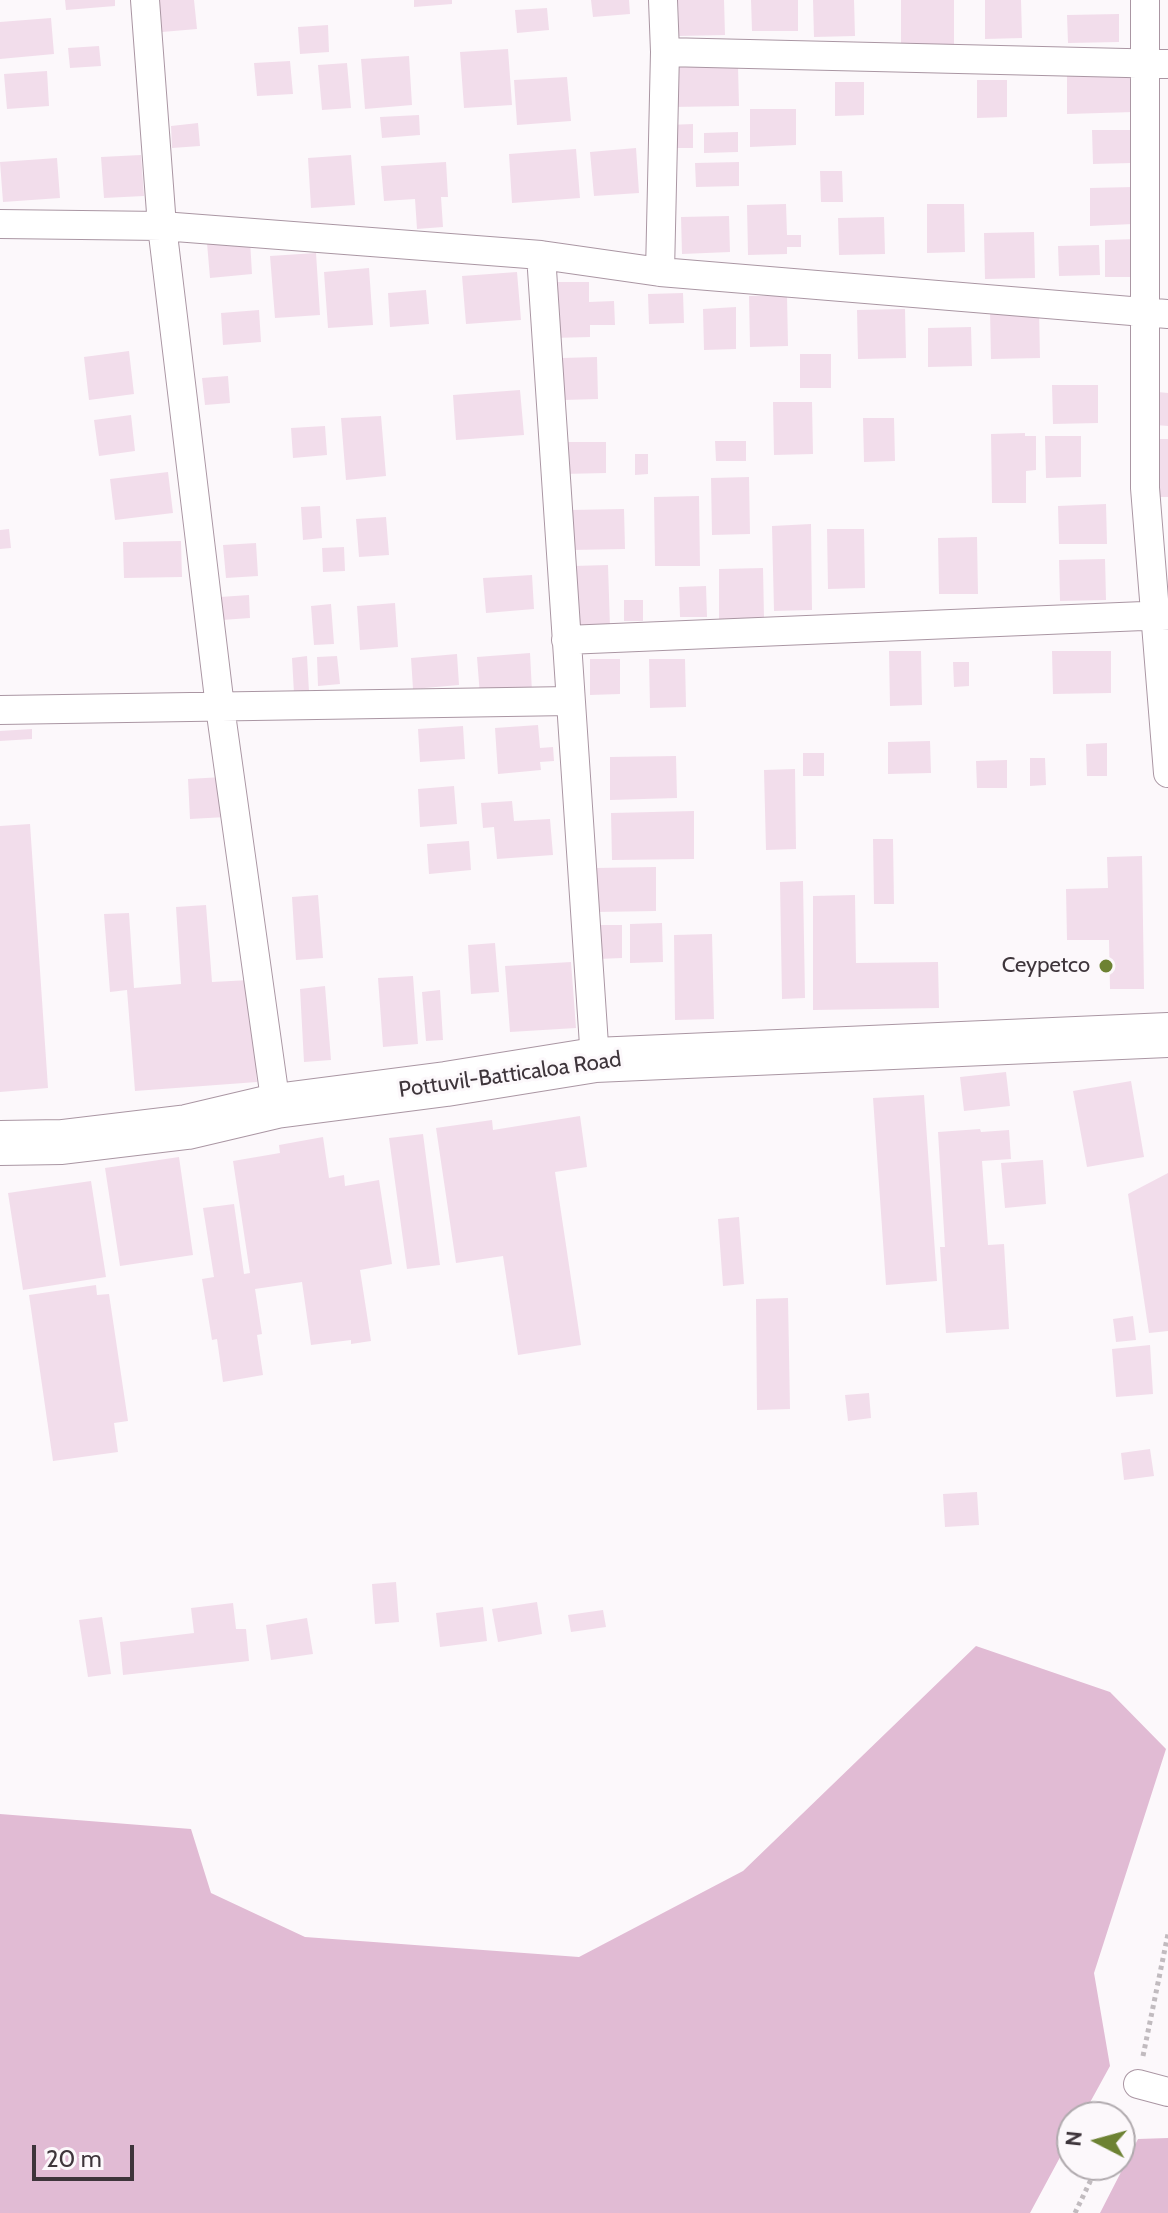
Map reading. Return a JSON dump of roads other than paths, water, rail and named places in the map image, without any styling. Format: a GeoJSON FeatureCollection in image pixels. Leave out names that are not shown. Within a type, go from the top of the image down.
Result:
{"type":"FeatureCollection","features":[{"type":"Feature","properties":{"kind":"highway","name":"Pottuvil-Batticaloa Road"},"geometry":{"type":"LineString","coordinates":[[0,1143],[62,1142],[187,1127],[276,1106],[446,1084],[595,1060],[1168,1035]]}},
{"type":"Feature","properties":{"kind":"street"},"geometry":{"type":"LineString","coordinates":[[145,0],[162,226],[220,707],[276,1106]]}},
{"type":"Feature","properties":{"kind":"street"},"geometry":{"type":"LineString","coordinates":[[660,272],[665,52],[663,0]]}},
{"type":"Feature","properties":{"kind":"street"},"geometry":{"type":"LineString","coordinates":[[1145,0],[1157,65],[1157,313],[1145,488],[1161,615],[1168,773]]}},
{"type":"Feature","properties":{"kind":"street"},"geometry":{"type":"LineString","coordinates":[[665,52],[1157,65]]}},
{"type":"Feature","properties":{"kind":"street"},"geometry":{"type":"LineString","coordinates":[[0,224],[162,226],[541,255],[660,272],[1157,313]]}},
{"type":"Feature","properties":{"kind":"street"},"geometry":{"type":"LineString","coordinates":[[541,255],[595,1060]]}},
{"type":"Feature","properties":{"kind":"street"},"geometry":{"type":"LineString","coordinates":[[566,640],[1161,615]]}},
{"type":"Feature","properties":{"kind":"street"},"geometry":{"type":"LineString","coordinates":[[0,710],[570,701]]}},
{"type":"Feature","properties":{"kind":"street"},"geometry":{"type":"LineString","coordinates":[[1138,2084],[1168,2092]]}},
{"type":"Feature","properties":{"kind":"place","name":"Ceypetco"},"geometry":{"type":"Point","coordinates":[1106,966]}}]}
